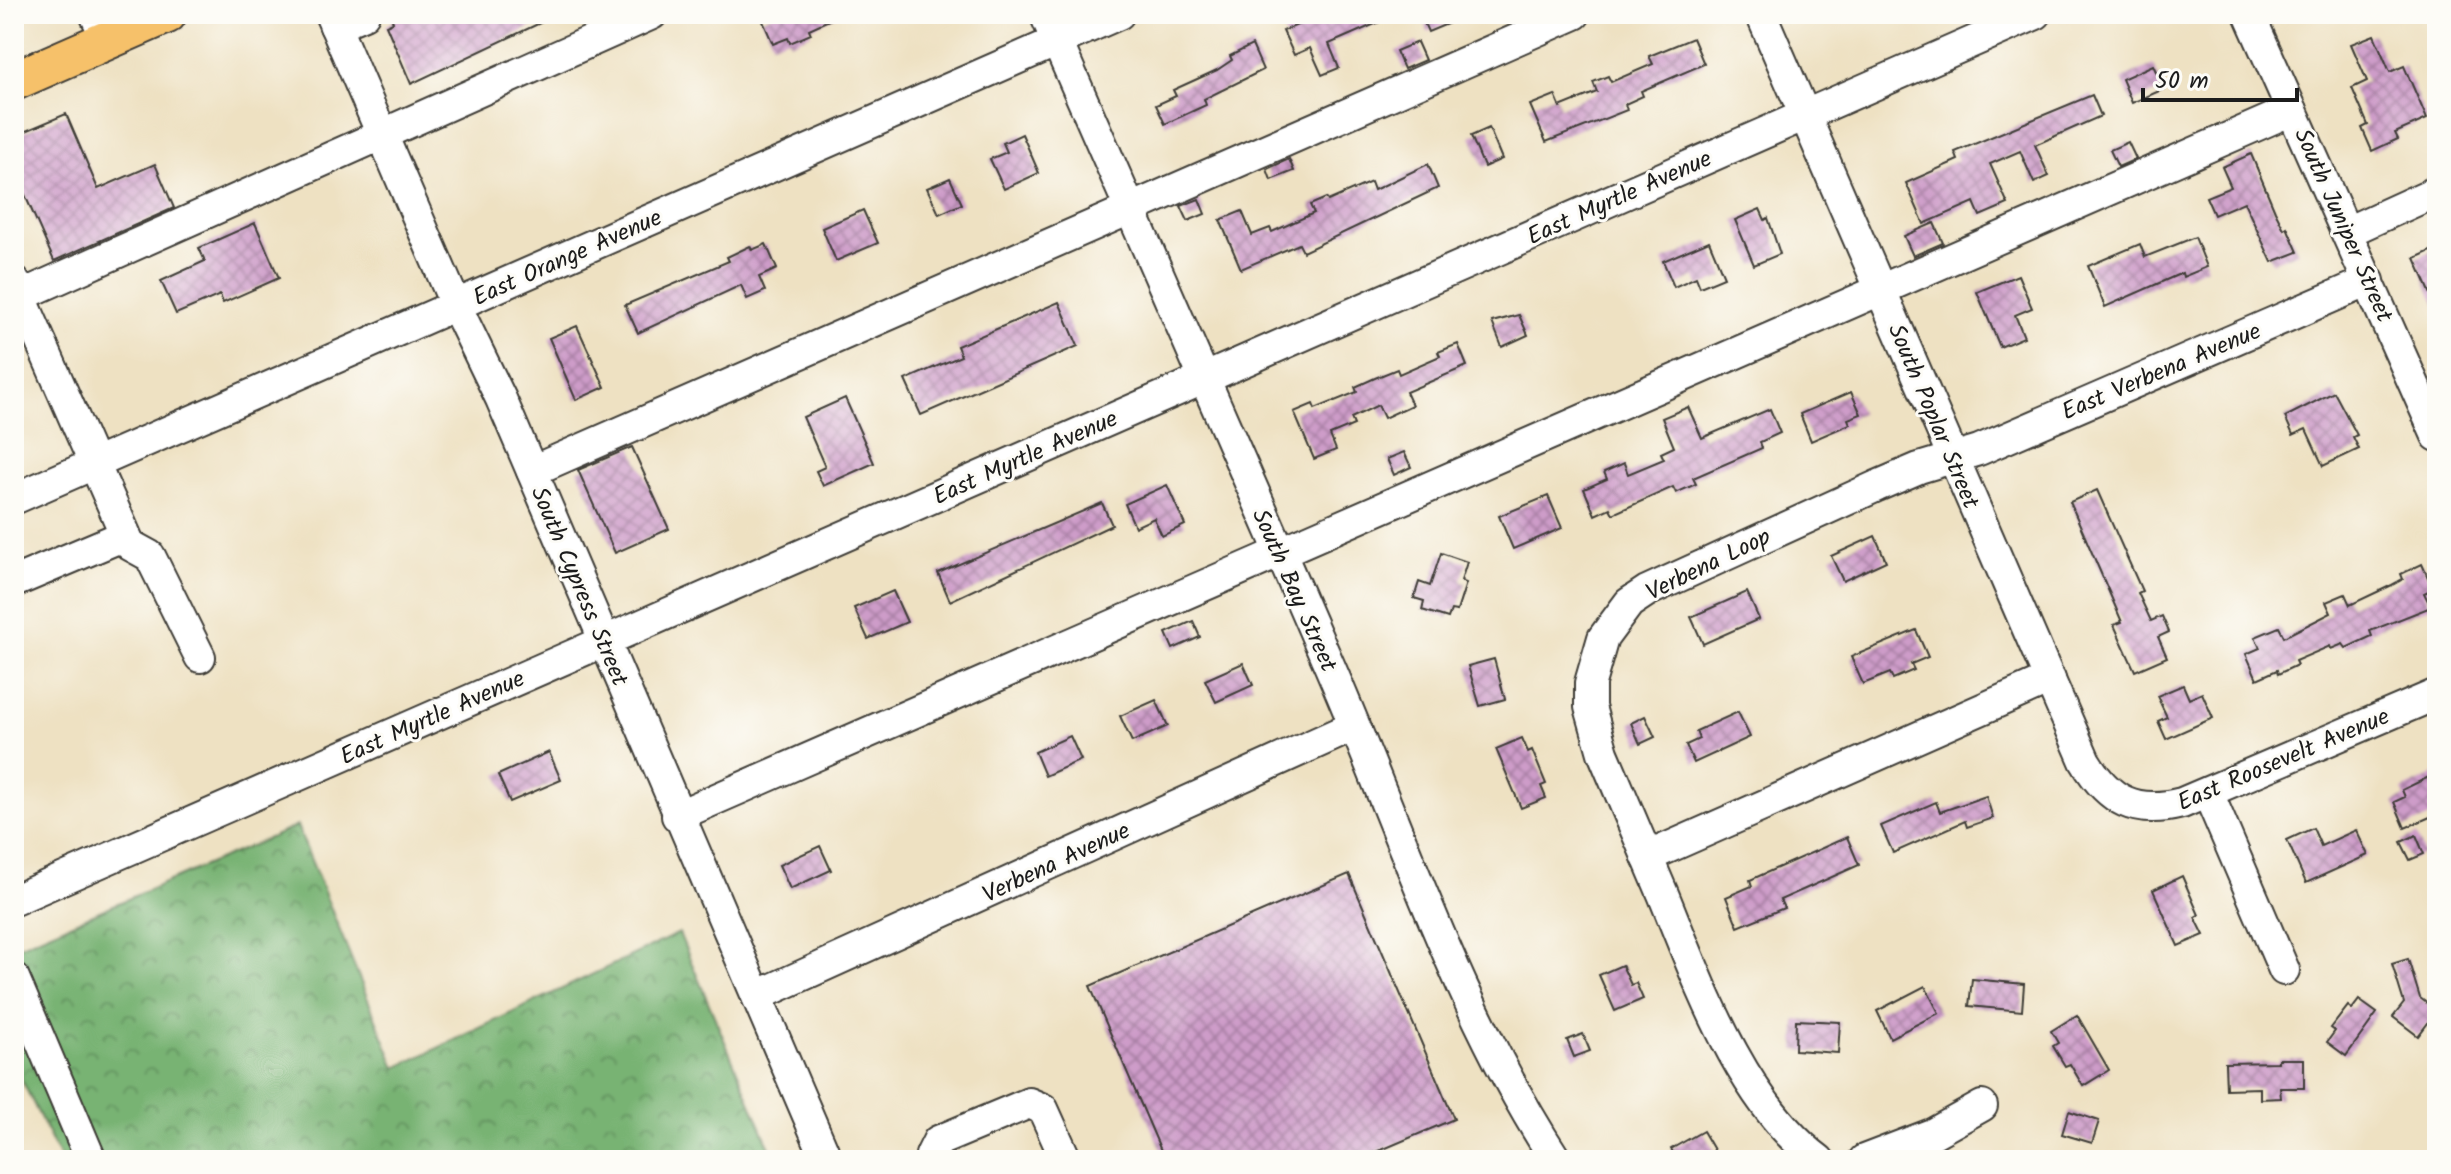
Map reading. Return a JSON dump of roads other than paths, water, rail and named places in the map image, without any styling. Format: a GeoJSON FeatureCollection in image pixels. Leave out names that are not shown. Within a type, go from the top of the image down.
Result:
{"type":"FeatureCollection","features":[{"type":"Feature","properties":{"kind":"main road"},"geometry":{"type":"LineString","coordinates":[[14,81],[101,27],[167,14]]}},
{"type":"Feature","properties":{"kind":"street"},"geometry":{"type":"LineString","coordinates":[[332,20],[364,14]]}},
{"type":"Feature","properties":{"kind":"street"},"geometry":{"type":"LineString","coordinates":[[200,657],[150,556],[127,540],[93,465],[23,328],[17,289],[382,134],[652,14]]}},
{"type":"Feature","properties":{"kind":"street","name":"South Bay Street"},"geometry":{"type":"LineString","coordinates":[[1045,14],[1354,726],[1472,1007],[1505,1073],[1556,1160]]}},
{"type":"Feature","properties":{"kind":"street","name":"East Orange Avenue"},"geometry":{"type":"LineString","coordinates":[[14,499],[1119,14]]}},
{"type":"Feature","properties":{"kind":"street"},"geometry":{"type":"LineString","coordinates":[[532,471],[1575,14]]}},
{"type":"Feature","properties":{"kind":"street","name":"South Poplar Street"},"geometry":{"type":"LineString","coordinates":[[1761,14],[2050,679],[2098,782],[2126,802]]}},
{"type":"Feature","properties":{"kind":"street","name":"East Myrtle Avenue"},"geometry":{"type":"LineString","coordinates":[[14,900],[2036,14]]}},
{"type":"Feature","properties":{"kind":"street","name":"South Juniper Street"},"geometry":{"type":"LineString","coordinates":[[2249,14],[2437,436]]}},
{"type":"Feature","properties":{"kind":"street","name":"South Cypress Street"},"geometry":{"type":"LineString","coordinates":[[332,20],[456,306],[532,471],[677,816],[827,1160]]}},
{"type":"Feature","properties":{"kind":"street"},"geometry":{"type":"LineString","coordinates":[[677,816],[2292,110]]}},
{"type":"Feature","properties":{"kind":"street"},"geometry":{"type":"LineString","coordinates":[[2347,232],[2437,191]]}},
{"type":"Feature","properties":{"kind":"street","name":"East Verbena Avenue"},"geometry":{"type":"LineString","coordinates":[[1951,457],[1979,450],[2369,281]]}},
{"type":"Feature","properties":{"kind":"street","name":"Verbena Loop"},"geometry":{"type":"LineString","coordinates":[[1819,1160],[1797,1144],[1777,1119],[1718,1023],[1603,753],[1590,707],[1590,683],[1603,638],[1615,620],[1647,591],[1877,486],[1951,457]]}},
{"type":"Feature","properties":{"kind":"street"},"geometry":{"type":"LineString","coordinates":[[14,582],[127,540]]}},
{"type":"Feature","properties":{"kind":"street"},"geometry":{"type":"LineString","coordinates":[[1647,857],[2050,679]]}},
{"type":"Feature","properties":{"kind":"street","name":"East Roosevelt Avenue"},"geometry":{"type":"LineString","coordinates":[[2126,802],[2160,809],[2208,793],[2437,694]]}},
{"type":"Feature","properties":{"kind":"street","name":"Verbena Avenue"},"geometry":{"type":"LineString","coordinates":[[757,996],[1354,726]]}},
{"type":"Feature","properties":{"kind":"street"},"geometry":{"type":"LineString","coordinates":[[2208,793],[2284,970]]}},
{"type":"Feature","properties":{"kind":"street"},"geometry":{"type":"LineString","coordinates":[[14,978],[91,1160]]}},
{"type":"Feature","properties":{"kind":"street"},"geometry":{"type":"LineString","coordinates":[[933,1160],[931,1155],[938,1141],[1029,1103],[1043,1109],[1066,1160]]}},
{"type":"Feature","properties":{"kind":"street"},"geometry":{"type":"LineString","coordinates":[[1864,1160],[1932,1134],[1982,1106]]}}]}
